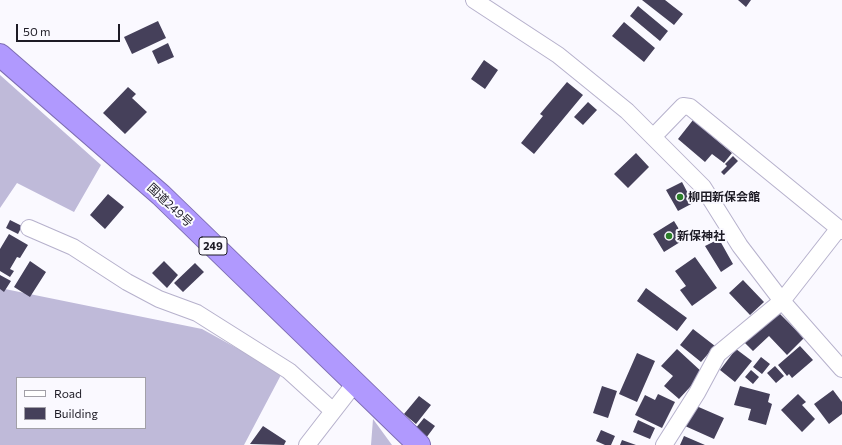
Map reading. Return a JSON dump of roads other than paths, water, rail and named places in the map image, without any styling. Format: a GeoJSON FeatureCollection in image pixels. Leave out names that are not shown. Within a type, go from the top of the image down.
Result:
{"type":"FeatureCollection","features":[{"type":"Feature","properties":{"kind":"highway","name":"国道249号"},"geometry":{"type":"LineString","coordinates":[[0,55],[161,195],[419,445]]}},
{"type":"Feature","properties":{"kind":"street"},"geometry":{"type":"LineString","coordinates":[[474,0],[558,55],[627,111],[703,187],[740,246],[782,301],[842,368]]}},
{"type":"Feature","properties":{"kind":"street"},"geometry":{"type":"LineString","coordinates":[[652,137],[683,106],[690,107],[840,230],[782,301],[718,354],[697,393],[664,445]]}},
{"type":"Feature","properties":{"kind":"street"},"geometry":{"type":"LineString","coordinates":[[29,228],[73,248],[127,282],[159,299],[197,313],[289,371],[333,411]]}},
{"type":"Feature","properties":{"kind":"street"},"geometry":{"type":"LineString","coordinates":[[307,445],[355,384]]}},
{"type":"Feature","properties":{"kind":"place","name":"柳田新保会館"},"geometry":{"type":"Point","coordinates":[680,197]}},
{"type":"Feature","properties":{"kind":"place","name":"新保神社"},"geometry":{"type":"Point","coordinates":[669,236]}}]}
